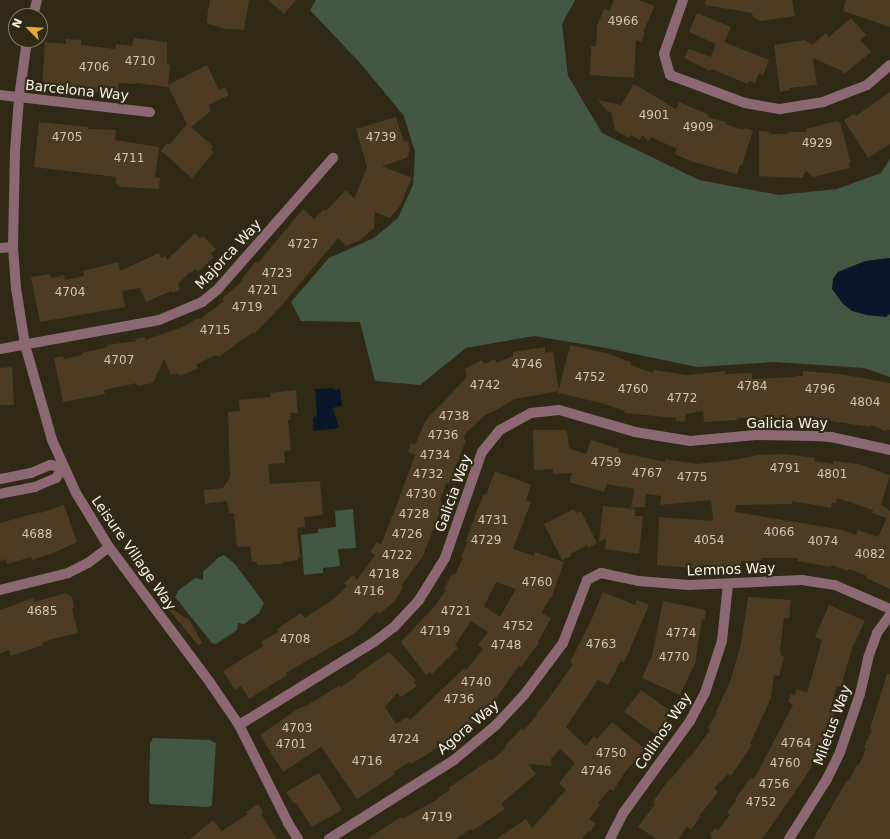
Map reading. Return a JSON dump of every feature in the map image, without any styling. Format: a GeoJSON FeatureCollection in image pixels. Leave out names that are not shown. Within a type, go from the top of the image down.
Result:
{"type":"FeatureCollection","features":[{"type":"Feature","properties":{"kind":"street"},"geometry":{"type":"LineString","coordinates":[[683,0],[664,54],[670,75],[745,103],[780,109],[823,102],[867,85],[890,65]]}},
{"type":"Feature","properties":{"kind":"street","name":"Leisure Village Way"},"geometry":{"type":"LineString","coordinates":[[26,48],[19,98],[15,151],[13,247],[16,288],[25,344],[52,440],[76,493],[109,547],[207,678],[239,725],[284,816],[298,839]]}},
{"type":"Feature","properties":{"kind":"street","name":"Barcelona Way"},"geometry":{"type":"LineString","coordinates":[[0,96],[150,112]]}},
{"type":"Feature","properties":{"kind":"street","name":"Majorca Way"},"geometry":{"type":"LineString","coordinates":[[0,348],[160,320],[202,302],[217,290],[333,158]]}},
{"type":"Feature","properties":{"kind":"street"},"geometry":{"type":"LineString","coordinates":[[0,248],[13,247]]}},
{"type":"Feature","properties":{"kind":"street","name":"Galicia Way"},"geometry":{"type":"LineString","coordinates":[[239,725],[374,642],[394,627],[419,600],[444,558],[482,452],[500,430],[531,413],[558,410],[635,432],[690,441],[756,435],[831,436],[890,450]]}},
{"type":"Feature","properties":{"kind":"street"},"geometry":{"type":"LineString","coordinates":[[0,479],[31,473],[50,465],[64,468],[56,478],[35,487],[0,494]]}},
{"type":"Feature","properties":{"kind":"street"},"geometry":{"type":"LineString","coordinates":[[0,590],[68,573],[88,563],[109,547]]}},
{"type":"Feature","properties":{"kind":"street","name":"Lemnos Way"},"geometry":{"type":"LineString","coordinates":[[582,597],[587,580],[601,573],[638,581],[689,585],[802,580],[835,585],[890,610]]}},
{"type":"Feature","properties":{"kind":"street","name":"Collinos Way"},"geometry":{"type":"LineString","coordinates":[[610,839],[624,812],[690,721],[705,692],[722,641],[728,584]]}},
{"type":"Feature","properties":{"kind":"street","name":"Agora Way"},"geometry":{"type":"LineString","coordinates":[[329,839],[454,760],[496,725],[524,695],[563,643],[582,597]]}},
{"type":"Feature","properties":{"kind":"street","name":"Miletus Way"},"geometry":{"type":"LineString","coordinates":[[789,839],[827,779],[840,752],[860,694],[868,658],[877,633],[890,615]]}},
{"type":"Feature","properties":{"kind":"green space"},"geometry":{"type":"Polygon","coordinates":[[[316,0],[575,0],[562,24],[568,76],[602,133],[699,180],[779,195],[837,189],[881,173],[890,159],[890,377],[864,368],[775,362],[697,367],[606,348],[534,336],[466,348],[420,385],[375,381],[360,322],[301,321],[291,302],[329,258],[374,238],[398,218],[413,185],[415,152],[404,116],[361,64],[310,10],[316,0]]]}},
{"type":"Feature","properties":{"kind":"green space"},"geometry":{"type":"Polygon","coordinates":[[[353,509],[356,548],[338,549],[340,566],[323,568],[323,573],[304,575],[301,535],[318,533],[318,529],[336,527],[335,511],[353,509]]]}},
{"type":"Feature","properties":{"kind":"green space"},"geometry":{"type":"Polygon","coordinates":[[[224,555],[235,564],[264,603],[259,613],[244,624],[238,623],[237,630],[216,644],[212,643],[175,597],[179,590],[195,578],[203,580],[203,572],[219,557],[224,555]]]}},
{"type":"Feature","properties":{"kind":"green space"},"geometry":{"type":"Polygon","coordinates":[[[153,738],[209,740],[216,743],[212,805],[209,807],[151,804],[149,802],[150,744],[153,738]]]}},
{"type":"Feature","properties":{"kind":"water"},"geometry":{"type":"Polygon","coordinates":[[[890,258],[890,314],[886,317],[867,315],[852,311],[843,304],[832,289],[833,279],[838,272],[865,261],[890,258]]]}},
{"type":"Feature","properties":{"kind":"water"},"geometry":{"type":"Polygon","coordinates":[[[332,388],[336,390],[340,389],[342,406],[335,407],[333,409],[339,428],[314,431],[313,418],[317,415],[315,389],[332,388]]]}},
{"type":"Feature","properties":{"kind":"building"},"geometry":{"type":"Polygon","coordinates":[[[210,0],[249,0],[244,30],[225,29],[206,23],[210,0]]]}},
{"type":"Feature","properties":{"kind":"building"},"geometry":{"type":"Polygon","coordinates":[[[268,0],[296,0],[284,14],[268,0]]]}},
{"type":"Feature","properties":{"kind":"building"},"geometry":{"type":"Polygon","coordinates":[[[614,0],[638,0],[655,6],[643,32],[645,33],[641,42],[636,40],[634,78],[590,75],[591,46],[596,46],[597,26],[604,9],[609,11],[614,0]]]}},
{"type":"Feature","properties":{"kind":"building"},"geometry":{"type":"Polygon","coordinates":[[[706,0],[792,0],[795,16],[760,21],[753,17],[752,13],[705,5],[706,0]]]}},
{"type":"Feature","properties":{"kind":"building"},"geometry":{"type":"Polygon","coordinates":[[[846,0],[890,0],[890,27],[843,11],[846,0]]]}},
{"type":"Feature","properties":{"kind":"building"},"geometry":{"type":"Polygon","coordinates":[[[697,13],[731,27],[724,42],[769,60],[763,75],[759,73],[755,83],[749,81],[748,84],[711,69],[710,71],[684,58],[689,49],[711,57],[716,44],[689,32],[697,13]]]}},
{"type":"Feature","properties":{"kind":"building"},"geometry":{"type":"Polygon","coordinates":[[[851,18],[866,35],[860,40],[871,52],[844,74],[842,71],[813,58],[817,85],[789,88],[790,90],[780,92],[774,45],[805,40],[812,45],[826,33],[829,37],[851,18]]]}},
{"type":"Feature","properties":{"kind":"building"},"geometry":{"type":"Polygon","coordinates":[[[134,38],[167,42],[167,64],[170,65],[168,85],[207,65],[219,90],[225,87],[229,95],[209,105],[211,111],[191,127],[213,146],[211,149],[214,152],[192,178],[161,151],[167,143],[169,145],[187,124],[168,86],[119,83],[118,94],[42,87],[45,48],[48,48],[48,42],[66,44],[66,39],[81,40],[81,45],[115,49],[116,44],[132,46],[134,38]]]}},
{"type":"Feature","properties":{"kind":"building"},"geometry":{"type":"Polygon","coordinates":[[[634,84],[676,109],[679,102],[709,115],[708,117],[726,122],[725,124],[743,130],[744,128],[753,130],[742,165],[740,165],[737,174],[690,161],[675,154],[677,149],[651,137],[649,141],[642,135],[640,140],[631,135],[629,138],[615,130],[611,112],[607,111],[598,100],[621,105],[634,84]]]}},
{"type":"Feature","properties":{"kind":"building"},"geometry":{"type":"Polygon","coordinates":[[[890,92],[890,144],[868,158],[844,120],[854,114],[856,116],[890,92]]]}},
{"type":"Feature","properties":{"kind":"building"},"geometry":{"type":"Polygon","coordinates":[[[396,117],[404,142],[408,141],[410,149],[407,158],[382,166],[412,178],[400,206],[390,218],[375,212],[374,228],[360,240],[346,246],[338,238],[282,305],[254,334],[252,333],[219,357],[215,355],[196,365],[198,368],[180,376],[179,374],[171,375],[164,359],[153,383],[137,386],[137,383],[104,390],[105,394],[63,402],[54,358],[63,356],[64,359],[82,355],[82,353],[108,347],[107,345],[136,341],[135,339],[145,337],[145,340],[183,327],[196,319],[200,319],[224,301],[222,299],[243,280],[242,279],[256,261],[258,263],[303,209],[314,219],[324,209],[326,211],[346,190],[354,199],[367,167],[356,129],[396,117]]]}},
{"type":"Feature","properties":{"kind":"building"},"geometry":{"type":"Polygon","coordinates":[[[837,121],[838,123],[840,122],[851,163],[849,163],[850,168],[813,177],[806,171],[802,178],[759,176],[759,131],[769,132],[769,134],[807,132],[806,129],[837,121]]]}},
{"type":"Feature","properties":{"kind":"building"},"geometry":{"type":"Polygon","coordinates":[[[39,122],[88,127],[88,129],[116,130],[115,140],[159,147],[155,177],[160,178],[159,189],[121,187],[116,183],[116,177],[34,167],[39,122]]]}},
{"type":"Feature","properties":{"kind":"building"},"geometry":{"type":"Polygon","coordinates":[[[195,233],[200,238],[203,236],[216,249],[211,254],[214,257],[198,272],[195,269],[191,273],[190,272],[178,284],[180,290],[172,293],[171,291],[146,302],[140,288],[122,291],[125,307],[40,322],[31,277],[50,274],[51,278],[64,275],[65,280],[84,276],[83,271],[118,262],[120,271],[159,253],[161,258],[165,256],[167,260],[195,233]]]}},
{"type":"Feature","properties":{"kind":"building"},"geometry":{"type":"Polygon","coordinates":[[[570,345],[606,353],[631,362],[630,365],[653,373],[654,370],[686,375],[725,371],[726,374],[752,373],[752,379],[803,376],[803,371],[840,374],[890,383],[890,430],[887,429],[886,431],[871,425],[870,427],[818,419],[819,418],[797,416],[797,418],[737,418],[737,420],[704,422],[703,411],[686,414],[685,422],[676,421],[676,418],[624,413],[625,411],[605,404],[558,393],[570,345]]]}},
{"type":"Feature","properties":{"kind":"building"},"geometry":{"type":"Polygon","coordinates":[[[545,347],[545,353],[553,351],[559,391],[515,399],[485,415],[467,432],[463,438],[466,440],[449,484],[446,483],[440,501],[442,502],[438,517],[423,556],[401,586],[403,587],[395,601],[379,614],[377,611],[355,633],[286,673],[287,675],[249,699],[241,686],[235,690],[223,671],[263,646],[261,642],[278,632],[277,629],[301,613],[305,618],[335,598],[347,586],[344,583],[353,575],[357,580],[375,555],[370,552],[377,542],[381,545],[415,455],[408,452],[411,443],[415,445],[426,420],[467,377],[465,369],[482,360],[484,364],[495,359],[497,363],[513,356],[513,352],[545,347]]]}},
{"type":"Feature","properties":{"kind":"building"},"geometry":{"type":"Polygon","coordinates":[[[12,367],[14,405],[0,405],[0,368],[12,367]]]}},
{"type":"Feature","properties":{"kind":"building"},"geometry":{"type":"Polygon","coordinates":[[[296,390],[298,413],[290,413],[291,419],[288,420],[291,450],[284,451],[285,463],[268,464],[270,484],[320,481],[323,515],[304,517],[305,527],[297,528],[300,557],[298,560],[283,562],[283,564],[257,565],[257,562],[252,562],[250,546],[237,547],[234,513],[229,513],[227,501],[205,504],[204,490],[223,488],[230,477],[228,412],[240,411],[239,400],[271,397],[270,393],[296,390]]]}},
{"type":"Feature","properties":{"kind":"building"},"geometry":{"type":"Polygon","coordinates":[[[533,430],[567,430],[569,448],[586,454],[591,440],[619,449],[618,452],[665,462],[665,459],[697,464],[734,460],[757,455],[784,454],[815,458],[814,461],[833,464],[833,461],[858,464],[890,475],[881,505],[890,511],[890,589],[866,578],[867,576],[849,569],[848,571],[831,565],[831,567],[797,561],[798,558],[761,558],[761,560],[757,561],[741,561],[741,566],[702,569],[657,565],[659,517],[713,521],[711,500],[660,505],[661,496],[646,494],[645,507],[631,508],[634,489],[607,484],[604,492],[569,482],[572,473],[553,474],[553,469],[534,470],[533,430]],[[837,498],[836,503],[832,503],[831,508],[792,501],[792,504],[736,505],[735,512],[843,530],[856,535],[858,530],[878,537],[887,518],[872,513],[873,510],[837,498]]]}},
{"type":"Feature","properties":{"kind":"building"},"geometry":{"type":"Polygon","coordinates":[[[495,471],[531,485],[526,500],[531,502],[513,549],[534,556],[535,552],[564,562],[551,599],[550,598],[541,613],[551,618],[538,642],[539,643],[521,667],[519,665],[495,700],[468,727],[411,764],[409,762],[394,772],[395,774],[391,777],[357,799],[321,747],[283,772],[260,735],[299,708],[306,706],[340,685],[341,687],[389,652],[416,680],[414,682],[417,686],[401,697],[397,693],[385,707],[396,724],[407,717],[410,720],[464,668],[466,670],[483,649],[478,645],[488,632],[471,621],[455,645],[458,648],[432,674],[430,672],[426,675],[401,642],[435,606],[446,590],[444,589],[452,574],[455,575],[463,558],[461,557],[468,542],[466,541],[477,510],[484,494],[486,495],[495,471]],[[496,582],[484,606],[500,617],[516,589],[496,582]]]}},
{"type":"Feature","properties":{"kind":"building"},"geometry":{"type":"Polygon","coordinates":[[[64,505],[77,542],[51,554],[32,560],[31,557],[7,564],[6,559],[0,561],[0,523],[40,513],[64,505]]]}},
{"type":"Feature","properties":{"kind":"building"},"geometry":{"type":"Polygon","coordinates":[[[603,506],[635,509],[635,516],[643,516],[639,554],[605,549],[606,539],[599,542],[603,506]]]}},
{"type":"Feature","properties":{"kind":"building"},"geometry":{"type":"Polygon","coordinates":[[[574,509],[576,513],[581,511],[597,543],[588,548],[587,545],[570,554],[571,556],[562,560],[544,524],[574,509]]]}},
{"type":"Feature","properties":{"kind":"building"},"geometry":{"type":"Polygon","coordinates":[[[603,592],[635,605],[637,600],[649,605],[624,663],[621,661],[608,685],[598,680],[566,727],[586,746],[594,736],[597,739],[612,722],[645,749],[625,772],[613,791],[610,789],[598,803],[600,805],[589,819],[596,824],[590,832],[588,831],[582,839],[496,839],[526,819],[532,828],[566,790],[559,783],[575,763],[560,749],[551,759],[552,766],[528,764],[536,774],[501,804],[505,809],[472,831],[471,829],[455,839],[367,839],[401,817],[402,819],[438,799],[437,798],[450,790],[448,788],[491,759],[492,760],[506,748],[505,746],[522,728],[524,730],[537,715],[536,714],[573,664],[570,662],[590,623],[603,592]]]}},
{"type":"Feature","properties":{"kind":"building"},"geometry":{"type":"Polygon","coordinates":[[[65,593],[72,597],[74,606],[72,610],[78,633],[52,639],[42,643],[43,645],[11,656],[9,650],[0,654],[0,610],[34,598],[35,602],[65,593]]]}},
{"type":"Feature","properties":{"kind":"building"},"geometry":{"type":"Polygon","coordinates":[[[748,597],[791,600],[789,618],[784,618],[780,649],[781,656],[784,657],[779,676],[774,675],[771,698],[750,744],[752,745],[731,776],[728,774],[714,788],[717,790],[717,794],[698,817],[701,816],[691,830],[687,827],[679,839],[657,839],[638,827],[655,804],[653,803],[655,799],[670,778],[671,779],[688,758],[689,759],[710,730],[708,729],[710,724],[717,713],[716,712],[730,682],[741,644],[748,597]]]}},
{"type":"Feature","properties":{"kind":"building"},"geometry":{"type":"Polygon","coordinates":[[[663,601],[706,610],[705,619],[702,619],[695,663],[680,695],[642,678],[652,656],[663,601]]]}},
{"type":"Feature","properties":{"kind":"building"},"geometry":{"type":"Polygon","coordinates":[[[829,605],[865,621],[852,648],[841,687],[837,686],[832,703],[837,705],[822,748],[804,779],[762,839],[711,839],[712,837],[709,835],[715,828],[718,830],[730,815],[727,812],[737,800],[735,799],[751,777],[754,779],[793,705],[788,702],[791,694],[794,695],[797,689],[807,693],[822,640],[815,637],[829,605]]]}},
{"type":"Feature","properties":{"kind":"building"},"geometry":{"type":"Polygon","coordinates":[[[171,608],[190,621],[202,643],[198,645],[169,610],[171,608]]]}},
{"type":"Feature","properties":{"kind":"building"},"geometry":{"type":"Polygon","coordinates":[[[887,674],[890,674],[890,839],[813,839],[847,780],[849,781],[857,764],[859,765],[866,748],[864,747],[872,730],[870,729],[887,674]]]}},
{"type":"Feature","properties":{"kind":"building"},"geometry":{"type":"Polygon","coordinates":[[[641,690],[672,712],[655,734],[624,712],[641,690]]]}},
{"type":"Feature","properties":{"kind":"building"},"geometry":{"type":"Polygon","coordinates":[[[319,773],[342,810],[312,827],[296,803],[294,804],[286,792],[319,773]]]}},
{"type":"Feature","properties":{"kind":"building"},"geometry":{"type":"Polygon","coordinates":[[[258,804],[263,812],[261,814],[277,839],[190,839],[213,820],[222,831],[248,814],[246,812],[258,804]]]}}]}
